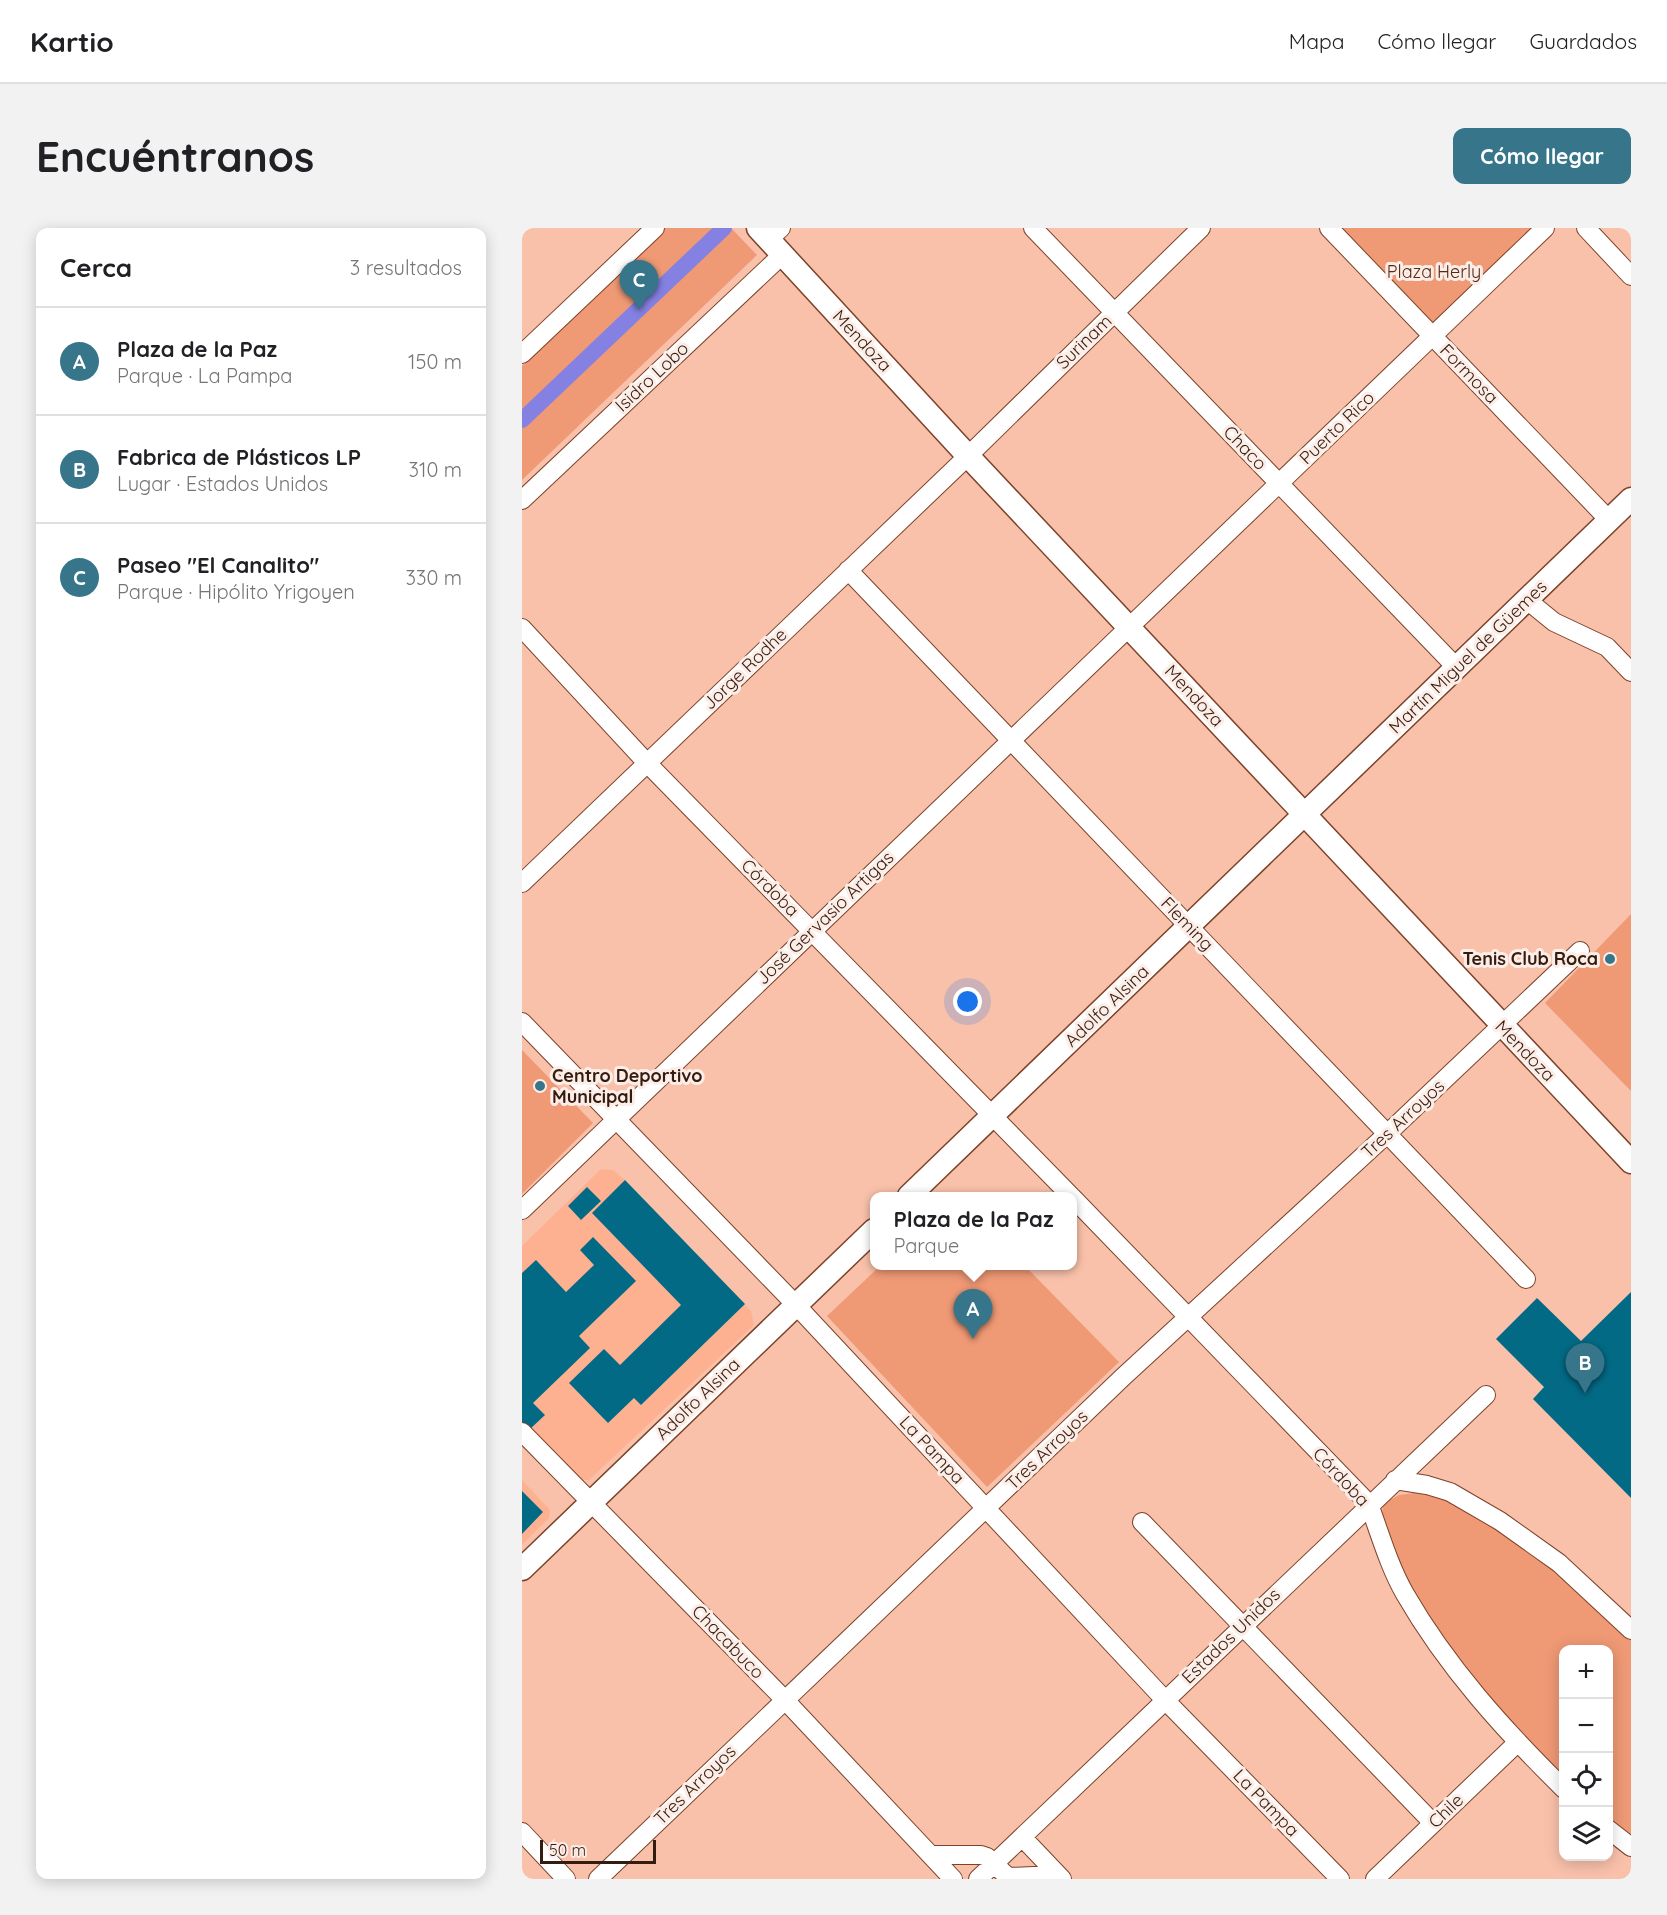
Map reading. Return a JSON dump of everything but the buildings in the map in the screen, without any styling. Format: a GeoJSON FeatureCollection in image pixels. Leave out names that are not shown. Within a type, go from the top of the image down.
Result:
{"type":"FeatureCollection","features":[{"type":"Feature","properties":{"kind":"main road","name":"Mendoza"},"geometry":{"type":"LineString","coordinates":[[773,238],[968,456],[1631,1162]]}},
{"type":"Feature","properties":{"kind":"main road","name":"Martín Miguel de Güemes"},"geometry":{"type":"LineString","coordinates":[[1305,815],[1631,499]]}},
{"type":"Feature","properties":{"kind":"main road","name":"Adolfo Alsina"},"geometry":{"type":"LineString","coordinates":[[914,1192],[1305,815]]}},
{"type":"Feature","properties":{"kind":"main road","name":"Adolfo Alsina"},"geometry":{"type":"LineString","coordinates":[[522,1569],[870,1234]]}},
{"type":"Feature","properties":{"kind":"street"},"geometry":{"type":"LineString","coordinates":[[522,354],[655,228]]}},
{"type":"Feature","properties":{"kind":"street","name":"Chaco"},"geometry":{"type":"LineString","coordinates":[[1033,228],[1457,668]]}},
{"type":"Feature","properties":{"kind":"street","name":"Surinam"},"geometry":{"type":"LineString","coordinates":[[968,456],[1201,228]]}},
{"type":"Feature","properties":{"kind":"street","name":"Formosa"},"geometry":{"type":"LineString","coordinates":[[1329,228],[1609,520]]}},
{"type":"Feature","properties":{"kind":"street","name":"Puerto Rico"},"geometry":{"type":"LineString","coordinates":[[1130,627],[1545,228]]}},
{"type":"Feature","properties":{"kind":"street"},"geometry":{"type":"LineString","coordinates":[[1586,228],[1631,276]]}},
{"type":"Feature","properties":{"kind":"street","name":"Isidro Lobo"},"geometry":{"type":"LineString","coordinates":[[522,500],[773,238]]}},
{"type":"Feature","properties":{"kind":"street","name":"Jorge Rodhe"},"geometry":{"type":"LineString","coordinates":[[522,883],[968,456]]}},
{"type":"Feature","properties":{"kind":"street","name":"Fleming"},"geometry":{"type":"LineString","coordinates":[[848,570],[1526,1279]]}},
{"type":"Feature","properties":{"kind":"street"},"geometry":{"type":"LineString","coordinates":[[1527,600],[1554,622],[1607,647],[1631,672]]}},
{"type":"Feature","properties":{"kind":"street","name":"José Gervasio Artigas"},"geometry":{"type":"LineString","coordinates":[[522,1210],[1010,739],[1130,627]]}},
{"type":"Feature","properties":{"kind":"street","name":"Córdoba"},"geometry":{"type":"LineString","coordinates":[[522,628],[647,763],[1067,1192]]}},
{"type":"Feature","properties":{"kind":"street","name":"Tres Arroyos"},"geometry":{"type":"LineString","coordinates":[[598,1879],[986,1507],[1580,951]]}},
{"type":"Feature","properties":{"kind":"street","name":"La Pampa"},"geometry":{"type":"LineString","coordinates":[[522,1022],[796,1305],[1165,1700],[1340,1879]]}},
{"type":"Feature","properties":{"kind":"street","name":"Córdoba"},"geometry":{"type":"LineString","coordinates":[[1077,1202],[1369,1504],[1392,1567],[1424,1624],[1480,1701],[1516,1743],[1559,1785]]}},
{"type":"Feature","properties":{"kind":"street","name":"Estados Unidos"},"geometry":{"type":"LineString","coordinates":[[978,1879],[1486,1395]]}},
{"type":"Feature","properties":{"kind":"street","name":"Chacabuco"},"geometry":{"type":"LineString","coordinates":[[522,1432],[784,1699],[953,1879]]}},
{"type":"Feature","properties":{"kind":"street"},"geometry":{"type":"LineString","coordinates":[[1395,1480],[1427,1485],[1450,1492],[1484,1510],[1559,1563],[1631,1629]]}},
{"type":"Feature","properties":{"kind":"street"},"geometry":{"type":"LineString","coordinates":[[1142,1522],[1433,1823]]}},
{"type":"Feature","properties":{"kind":"street","name":"Chile"},"geometry":{"type":"LineString","coordinates":[[1375,1879],[1516,1743]]}},
{"type":"Feature","properties":{"kind":"street"},"geometry":{"type":"LineString","coordinates":[[522,1832],[566,1879]]}},
{"type":"Feature","properties":{"kind":"street"},"geometry":{"type":"LineString","coordinates":[[1613,1833],[1631,1847]]}},
{"type":"Feature","properties":{"kind":"street"},"geometry":{"type":"LineString","coordinates":[[1022,1837],[1060,1877]]}},
{"type":"Feature","properties":{"kind":"street"},"geometry":{"type":"LineString","coordinates":[[931,1855],[981,1855],[1008,1877],[1060,1877]]}},
{"type":"Feature","properties":{"kind":"shaded area"},"geometry":{"type":"Polygon","coordinates":[[[601,1169],[613,1170],[625,1180],[751,1311],[754,1325],[589,1480],[582,1480],[522,1422],[522,1246],[601,1169]]]}},
{"type":"Feature","properties":{"kind":"shaded area"},"geometry":{"type":"Polygon","coordinates":[[[522,1480],[550,1510],[549,1518],[522,1545],[522,1480]]]}},
{"type":"Feature","properties":{"kind":"green space"},"geometry":{"type":"Polygon","coordinates":[[[665,228],[731,228],[757,255],[522,480],[522,366],[665,228]]]}},
{"type":"Feature","properties":{"kind":"green space","name":"Plaza Herly"},"geometry":{"type":"Polygon","coordinates":[[[1329,228],[1545,228],[1432,336],[1329,228]]]}},
{"type":"Feature","properties":{"kind":"green space","name":"Tenis Club Roca"},"geometry":{"type":"Polygon","coordinates":[[[1631,914],[1631,1091],[1545,1003],[1631,914]]]}},
{"type":"Feature","properties":{"kind":"green space","name":"Centro Deportivo Municipal"},"geometry":{"type":"Polygon","coordinates":[[[522,1050],[593,1123],[522,1194],[522,1050]]]}},
{"type":"Feature","properties":{"kind":"green space"},"geometry":{"type":"Polygon","coordinates":[[[876,1270],[1029,1270],[1119,1362],[987,1487],[827,1316],[876,1270]]]}},
{"type":"Feature","properties":{"kind":"green space"},"geometry":{"type":"Polygon","coordinates":[[[1422,1492],[1449,1496],[1499,1524],[1631,1635],[1631,1841],[1613,1825],[1613,1645],[1559,1645],[1559,1779],[1517,1742],[1407,1592],[1382,1516],[1383,1504],[1399,1495],[1422,1492]]]}},
{"type":"Feature","properties":{"kind":"waterway"},"geometry":{"type":"LineString","coordinates":[[522,420],[724,228]]}},
{"type":"Feature","properties":{"kind":"place","name":"Paseo \"El Canalito\""},"geometry":{"type":"Point","coordinates":[639,310]}},
{"type":"Feature","properties":{"kind":"place","name":"Tenis Club Roca"},"geometry":{"type":"Point","coordinates":[1610,959]}},
{"type":"Feature","properties":{"kind":"place","name":"Centro Deportivo Municipal"},"geometry":{"type":"Point","coordinates":[540,1086]}},
{"type":"Feature","properties":{"kind":"place","name":"Plaza de la Paz"},"geometry":{"type":"Point","coordinates":[973,1339]}},
{"type":"Feature","properties":{"kind":"place","name":"Fabrica de Plásticos LP"},"geometry":{"type":"Point","coordinates":[1585,1393]}}]}
